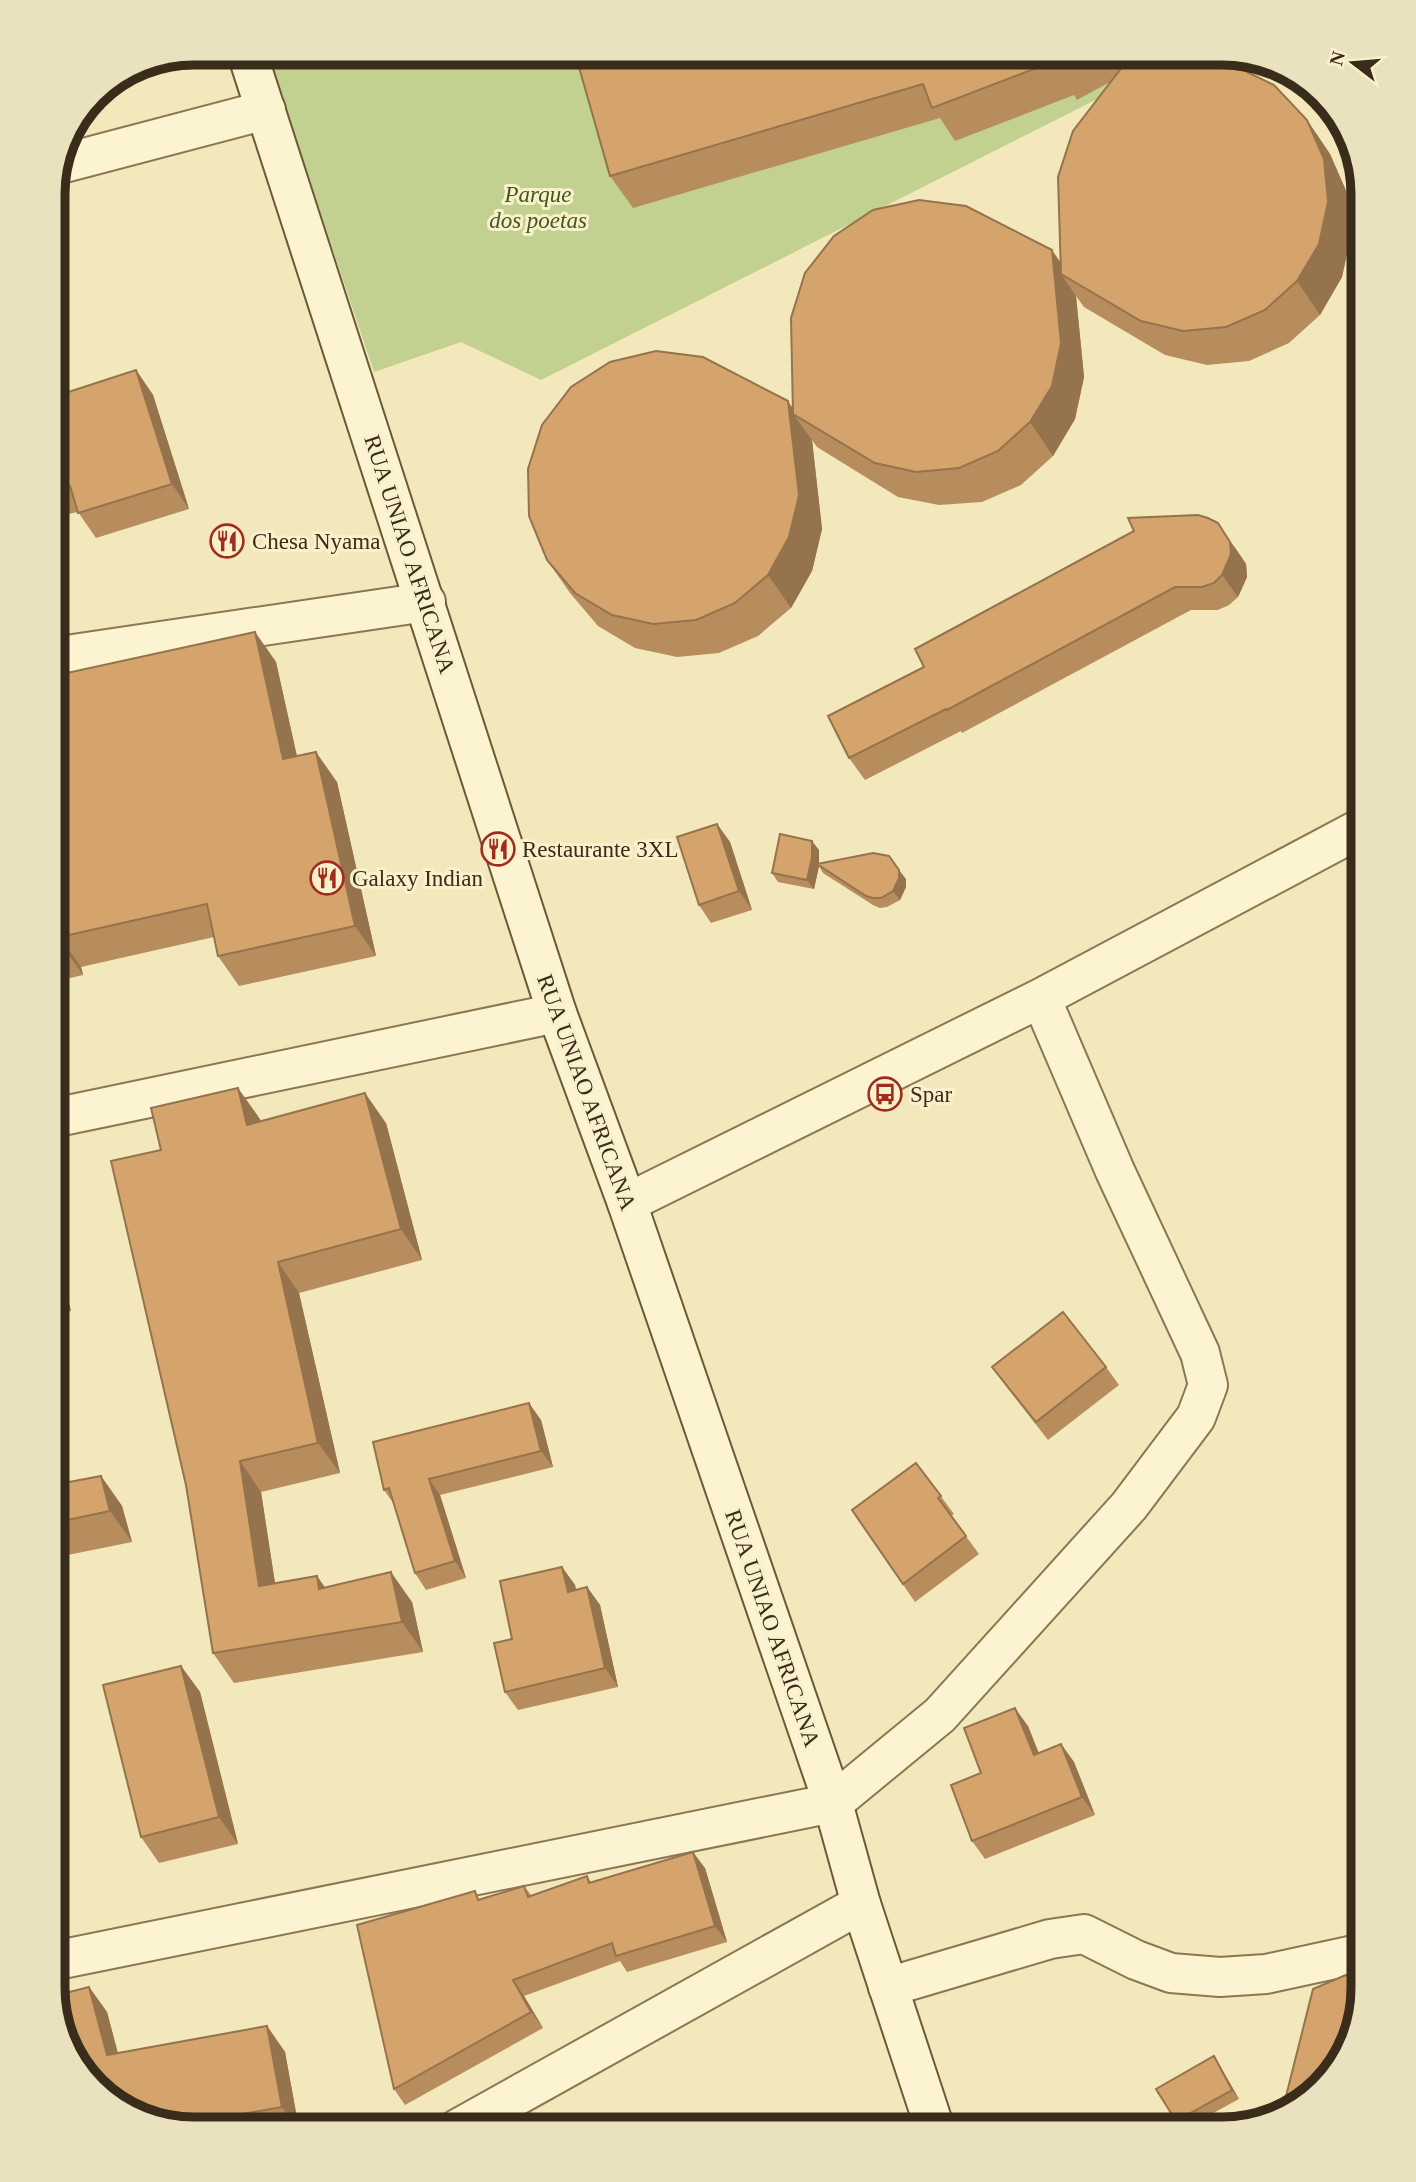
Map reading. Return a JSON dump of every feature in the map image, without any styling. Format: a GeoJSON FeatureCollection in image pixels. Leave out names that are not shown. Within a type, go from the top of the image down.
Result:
{"type":"FeatureCollection","features":[{"type":"Feature","properties":{"kind":"street","name":"RUA UNIAO AFRICANA"},"geometry":{"type":"LineString","coordinates":[[251,65],[557,1013],[627,1203],[833,1803],[860,1904],[931,2117]]}},
{"type":"Feature","properties":{"kind":"street"},"geometry":{"type":"LineString","coordinates":[[69,162],[266,110]]}},
{"type":"Feature","properties":{"kind":"street"},"geometry":{"type":"LineString","coordinates":[[65,655],[426,601]]}},
{"type":"Feature","properties":{"kind":"street"},"geometry":{"type":"LineString","coordinates":[[627,1203],[1041,998],[1351,833]]}},
{"type":"Feature","properties":{"kind":"street"},"geometry":{"type":"LineString","coordinates":[[65,1958],[833,1803],[940,1716],[1129,1506],[1196,1417],[1208,1385],[1200,1353],[1115,1171],[1041,998]]}},
{"type":"Feature","properties":{"kind":"street"},"geometry":{"type":"LineString","coordinates":[[65,1116],[557,1013]]}},
{"type":"Feature","properties":{"kind":"street"},"geometry":{"type":"LineString","coordinates":[[478,2117],[860,1904]]}},
{"type":"Feature","properties":{"kind":"street"},"geometry":{"type":"LineString","coordinates":[[888,1987],[1050,1939],[1084,1934],[1136,1960],[1171,1973],[1220,1977],[1266,1973],[1351,1955]]}},
{"type":"Feature","properties":{"kind":"green space","name":"Parque dos poetas"},"geometry":{"type":"Polygon","coordinates":[[[271,65],[1157,65],[1139,78],[541,380],[461,342],[374,372],[271,65]]]}},
{"type":"Feature","properties":{"kind":"building"},"geometry":{"type":"Polygon","coordinates":[[[578,65],[1044,65],[932,108],[923,84],[610,176],[578,65]]]}},
{"type":"Feature","properties":{"kind":"building"},"geometry":{"type":"Polygon","coordinates":[[[1124,65],[1234,65],[1274,85],[1307,120],[1324,159],[1328,202],[1319,244],[1297,281],[1265,310],[1226,327],[1183,331],[1141,321],[1061,274],[1058,177],[1073,131],[1124,65]]]}},
{"type":"Feature","properties":{"kind":"building"},"geometry":{"type":"Polygon","coordinates":[[[919,200],[966,206],[1052,250],[1061,343],[1052,386],[1030,422],[998,451],[959,468],[916,472],[875,463],[793,414],[791,318],[805,273],[834,236],[873,210],[919,200]]]}},
{"type":"Feature","properties":{"kind":"building"},"geometry":{"type":"Polygon","coordinates":[[[656,351],[703,357],[788,401],[799,495],[789,537],[768,575],[735,603],[696,620],[653,624],[612,615],[575,593],[547,560],[529,516],[528,469],[542,425],[571,387],[610,362],[656,351]]]}},
{"type":"Feature","properties":{"kind":"building"},"geometry":{"type":"Polygon","coordinates":[[[136,370],[172,484],[78,513],[70,486],[65,487],[65,393],[136,370]]]}},
{"type":"Feature","properties":{"kind":"building"},"geometry":{"type":"Polygon","coordinates":[[[1198,515],[1218,523],[1230,542],[1231,554],[1222,575],[1214,583],[1202,587],[1175,587],[947,710],[849,758],[828,716],[924,667],[915,649],[1134,531],[1128,518],[1198,515]]]}},
{"type":"Feature","properties":{"kind":"building"},"geometry":{"type":"Polygon","coordinates":[[[255,632],[283,759],[316,752],[355,926],[218,956],[207,904],[65,936],[65,673],[255,632]]]}},
{"type":"Feature","properties":{"kind":"building"},"geometry":{"type":"Polygon","coordinates":[[[717,824],[739,891],[699,905],[677,837],[717,824]]]}},
{"type":"Feature","properties":{"kind":"building"},"geometry":{"type":"Polygon","coordinates":[[[780,834],[812,841],[807,880],[772,873],[780,834]]]}},
{"type":"Feature","properties":{"kind":"building"},"geometry":{"type":"Polygon","coordinates":[[[873,853],[889,856],[899,870],[899,878],[893,891],[881,898],[866,896],[817,864],[873,853]]]}},
{"type":"Feature","properties":{"kind":"building"},"geometry":{"type":"Polygon","coordinates":[[[238,1088],[247,1125],[365,1093],[401,1229],[278,1262],[318,1443],[240,1461],[259,1586],[317,1576],[319,1589],[391,1572],[402,1622],[213,1653],[186,1485],[111,1161],[161,1150],[151,1108],[238,1088]]]}},
{"type":"Feature","properties":{"kind":"building"},"geometry":{"type":"Polygon","coordinates":[[[1063,1312],[1106,1367],[1036,1422],[992,1367],[1063,1312]]]}},
{"type":"Feature","properties":{"kind":"building"},"geometry":{"type":"Polygon","coordinates":[[[529,1403],[541,1451],[429,1479],[455,1561],[415,1573],[389,1488],[384,1490],[373,1442],[529,1403]]]}},
{"type":"Feature","properties":{"kind":"building"},"geometry":{"type":"Polygon","coordinates":[[[916,1463],[966,1536],[903,1584],[852,1510],[916,1463]]]}},
{"type":"Feature","properties":{"kind":"building"},"geometry":{"type":"Polygon","coordinates":[[[101,1476],[110,1511],[65,1520],[65,1483],[101,1476]]]}},
{"type":"Feature","properties":{"kind":"building"},"geometry":{"type":"Polygon","coordinates":[[[562,1567],[568,1592],[587,1587],[605,1668],[505,1692],[494,1643],[512,1639],[500,1581],[562,1567]]]}},
{"type":"Feature","properties":{"kind":"building"},"geometry":{"type":"Polygon","coordinates":[[[181,1666],[219,1817],[141,1837],[103,1685],[181,1666]]]}},
{"type":"Feature","properties":{"kind":"building"},"geometry":{"type":"Polygon","coordinates":[[[1015,1708],[1034,1755],[1061,1744],[1082,1797],[972,1841],[951,1785],[981,1773],[964,1728],[1015,1708]]]}},
{"type":"Feature","properties":{"kind":"building"},"geometry":{"type":"Polygon","coordinates":[[[693,1852],[715,1926],[616,1956],[612,1943],[513,1980],[531,2012],[394,2089],[357,1925],[475,1891],[478,1900],[524,1886],[528,1897],[587,1876],[589,1883],[693,1852]]]}},
{"type":"Feature","properties":{"kind":"building"},"geometry":{"type":"Polygon","coordinates":[[[1346,1975],[1351,1979],[1347,2022],[1325,2067],[1301,2091],[1285,2101],[1313,1989],[1346,1975]]]}},
{"type":"Feature","properties":{"kind":"building"},"geometry":{"type":"Polygon","coordinates":[[[89,1987],[107,2055],[267,2026],[282,2107],[225,2117],[185,2117],[168,2115],[136,2104],[109,2085],[91,2067],[82,2053],[69,2022],[65,1993],[89,1987]]]}},
{"type":"Feature","properties":{"kind":"building"},"geometry":{"type":"Polygon","coordinates":[[[1214,2056],[1232,2090],[1183,2117],[1174,2117],[1156,2089],[1214,2056]]]}},
{"type":"Feature","properties":{"kind":"place","name":"Chesa Nyama"},"geometry":{"type":"Point","coordinates":[227,541]}},
{"type":"Feature","properties":{"kind":"place","name":"Restaurante 3XL"},"geometry":{"type":"Point","coordinates":[498,849]}},
{"type":"Feature","properties":{"kind":"place","name":"Galaxy Indian"},"geometry":{"type":"Point","coordinates":[327,878]}},
{"type":"Feature","properties":{"kind":"place","name":"Spar"},"geometry":{"type":"Point","coordinates":[885,1094]}}]}
